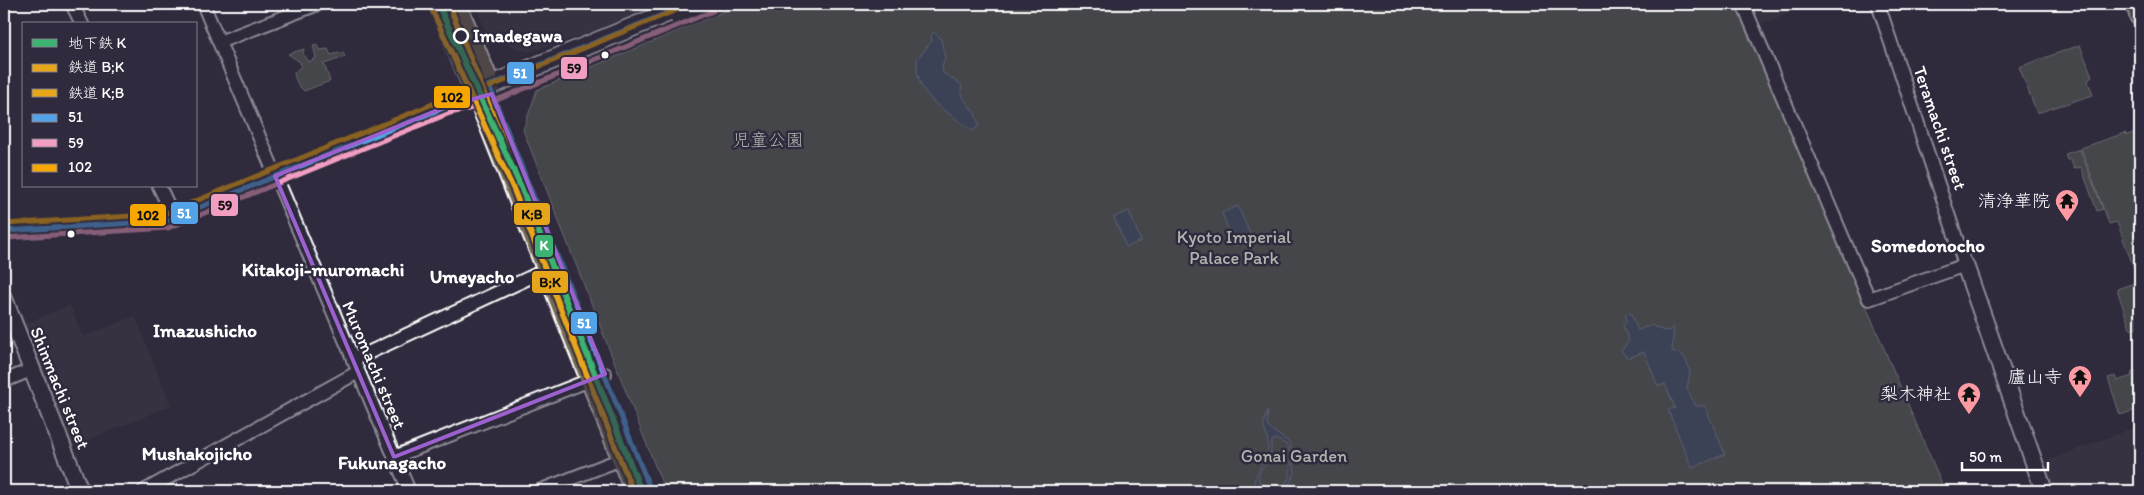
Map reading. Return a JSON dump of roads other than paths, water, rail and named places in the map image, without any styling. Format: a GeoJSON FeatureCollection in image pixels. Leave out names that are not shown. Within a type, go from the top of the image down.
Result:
{"type":"FeatureCollection","features":[{"type":"Feature","properties":{"kind":"highway"},"geometry":{"type":"LineString","coordinates":[[439,4],[484,92],[598,376],[636,491]]}},
{"type":"Feature","properties":{"kind":"highway"},"geometry":{"type":"LineString","coordinates":[[455,4],[484,92],[548,269],[651,491]]}},
{"type":"Feature","properties":{"kind":"main road"},"geometry":{"type":"LineString","coordinates":[[484,92],[689,4]]}},
{"type":"Feature","properties":{"kind":"main road"},"geometry":{"type":"LineString","coordinates":[[4,231],[166,221],[448,106],[710,4]]}},
{"type":"Feature","properties":{"kind":"main road"},"geometry":{"type":"LineString","coordinates":[[2136,4],[2140,15]]}},
{"type":"Feature","properties":{"kind":"street"},"geometry":{"type":"LineString","coordinates":[[72,4],[81,22]]}},
{"type":"Feature","properties":{"kind":"street","name":"Muromachi street"},"geometry":{"type":"LineString","coordinates":[[203,4],[409,491]]}},
{"type":"Feature","properties":{"kind":"street"},"geometry":{"type":"LineString","coordinates":[[219,42],[318,4]]}},
{"type":"Feature","properties":{"kind":"street"},"geometry":{"type":"LineString","coordinates":[[1743,4],[1869,299],[1966,265]]}},
{"type":"Feature","properties":{"kind":"street","name":"Teramachi street"},"geometry":{"type":"LineString","coordinates":[[1878,4],[2044,491]]}},
{"type":"Feature","properties":{"kind":"street"},"geometry":{"type":"LineString","coordinates":[[160,188],[174,218]]}},
{"type":"Feature","properties":{"kind":"street"},"geometry":{"type":"LineString","coordinates":[[144,491],[355,366],[548,269]]}},
{"type":"Feature","properties":{"kind":"street","name":"Shinmachi street"},"geometry":{"type":"LineString","coordinates":[[4,298],[30,370],[80,491]]}},
{"type":"Feature","properties":{"kind":"street"},"geometry":{"type":"LineString","coordinates":[[4,381],[30,370]]}},
{"type":"Feature","properties":{"kind":"street"},"geometry":{"type":"LineString","coordinates":[[394,457],[598,376]]}},
{"type":"Feature","properties":{"kind":"street"},"geometry":{"type":"LineString","coordinates":[[540,491],[624,458]]}},
{"type":"Feature","properties":{"kind":"water"},"geometry":{"type":"Polygon","coordinates":[[[934,32],[941,39],[945,58],[942,65],[943,73],[962,85],[961,91],[963,96],[975,113],[979,126],[972,131],[934,102],[921,85],[917,59],[932,41],[931,36],[934,32]]]}},
{"type":"Feature","properties":{"kind":"water"},"geometry":{"type":"Polygon","coordinates":[[[1238,206],[1252,239],[1235,246],[1222,213],[1238,206]]]}},
{"type":"Feature","properties":{"kind":"water"},"geometry":{"type":"Polygon","coordinates":[[[1129,211],[1141,241],[1126,247],[1114,217],[1129,211]]]}},
{"type":"Feature","properties":{"kind":"water"},"geometry":{"type":"Polygon","coordinates":[[[1630,312],[1638,330],[1651,325],[1664,331],[1671,330],[1674,326],[1672,351],[1683,355],[1686,360],[1690,372],[1687,389],[1696,406],[1705,406],[1725,454],[1692,468],[1668,410],[1675,408],[1665,384],[1658,386],[1644,352],[1628,358],[1621,351],[1629,341],[1623,326],[1627,321],[1625,314],[1630,312]]]}},
{"type":"Feature","properties":{"kind":"water"},"geometry":{"type":"Polygon","coordinates":[[[1268,411],[1267,425],[1290,443],[1295,473],[1285,491],[1257,488],[1254,483],[1267,451],[1268,441],[1264,426],[1268,411]],[[1276,439],[1272,441],[1269,458],[1259,475],[1259,483],[1281,490],[1285,485],[1292,463],[1287,445],[1276,439]]]}},
{"type":"Feature","properties":{"kind":"metro line","name":"K"},"geometry":{"type":"LineString","coordinates":[[438,4],[521,187],[641,491]]}},
{"type":"Feature","properties":{"kind":"rail line","name":"B;K"},"geometry":{"type":"LineString","coordinates":[[431,7],[514,190],[633,491]]}},
{"type":"Feature","properties":{"kind":"rail line","name":"K;B"},"geometry":{"type":"LineString","coordinates":[[450,7],[641,491]]}},
{"type":"Feature","properties":{"kind":"place","name":"Imadegawa"},"geometry":{"type":"Point","coordinates":[461,36]}},
{"type":"Feature","properties":{"kind":"place","name":"清浄華院"},"geometry":{"type":"Point","coordinates":[2067,222]}},
{"type":"Feature","properties":{"kind":"place","name":"廬山寺"},"geometry":{"type":"Point","coordinates":[2080,398]}},
{"type":"Feature","properties":{"kind":"place","name":"梨木神社"},"geometry":{"type":"Point","coordinates":[1969,415]}},
{"type":"Feature","properties":{"kind":"district","name":"Somedonocho"},"geometry":{"type":"Point","coordinates":[1928,245]}},
{"type":"Feature","properties":{"kind":"district","name":"Kitakoji-muromachi"},"geometry":{"type":"Point","coordinates":[323,269]}},
{"type":"Feature","properties":{"kind":"district","name":"Umeyacho"},"geometry":{"type":"Point","coordinates":[472,276]}},
{"type":"Feature","properties":{"kind":"district","name":"Imazushicho"},"geometry":{"type":"Point","coordinates":[205,330]}},
{"type":"Feature","properties":{"kind":"district","name":"Mushakojicho"},"geometry":{"type":"Point","coordinates":[197,453]}},
{"type":"Feature","properties":{"kind":"district","name":"Fukunagacho"},"geometry":{"type":"Point","coordinates":[392,462]}},
{"type":"Feature","properties":{"kind":"park label","name":"児童公園"},"geometry":{"type":"Point","coordinates":[768,140]}},
{"type":"Feature","properties":{"kind":"park label","name":"Kyoto Imperial Palace Park"},"geometry":{"type":"Point","coordinates":[1234,247]}},
{"type":"Feature","properties":{"kind":"park label","name":"Gonai Garden"},"geometry":{"type":"Point","coordinates":[1294,456]}}]}
